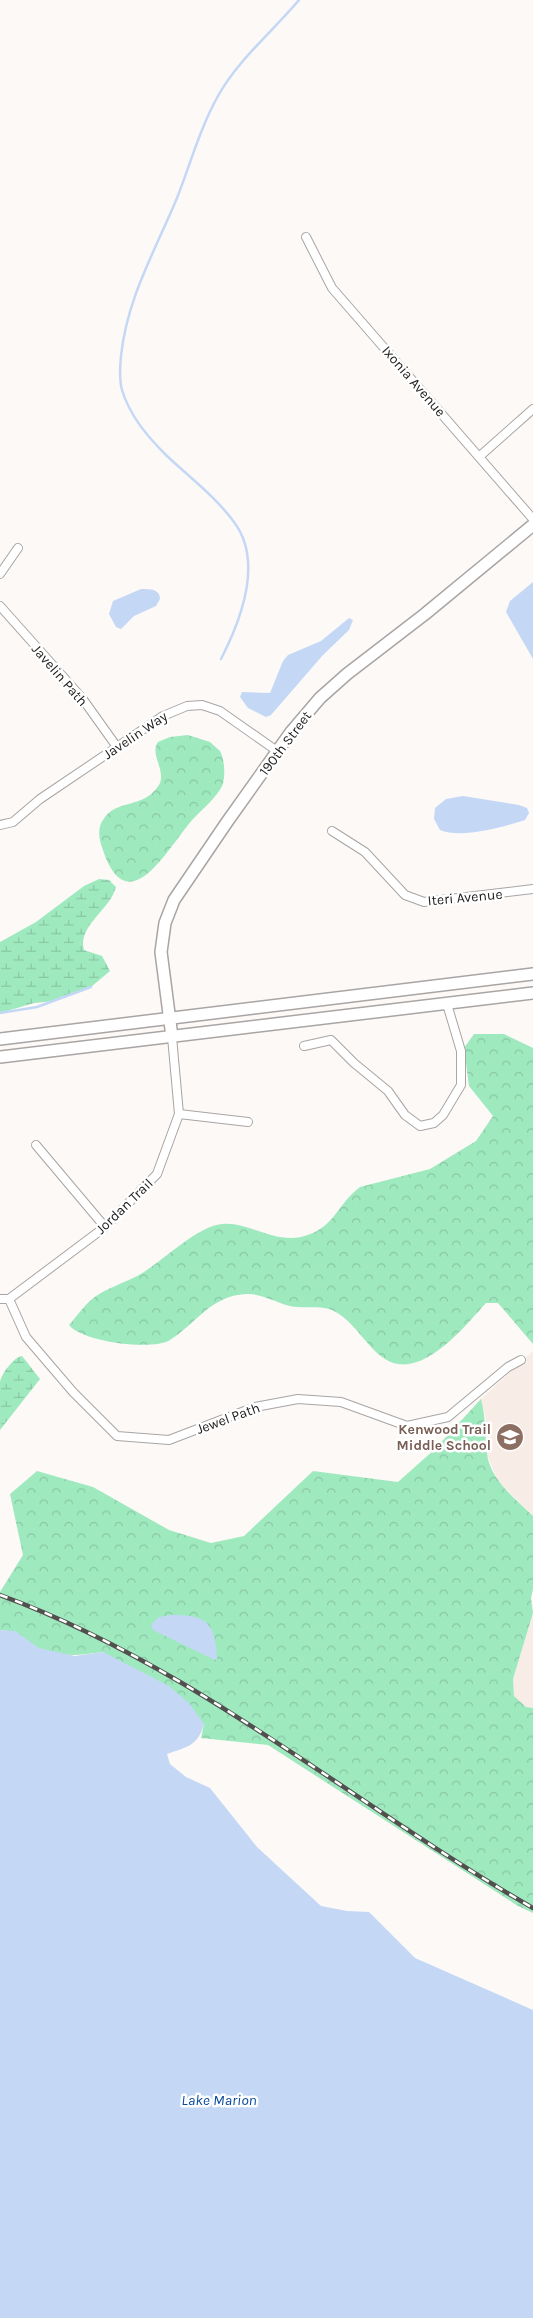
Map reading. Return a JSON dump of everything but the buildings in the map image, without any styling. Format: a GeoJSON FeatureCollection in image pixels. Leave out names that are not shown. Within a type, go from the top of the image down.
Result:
{"type":"FeatureCollection","features":[{"type":"Feature","properties":{"kind":"main road","name":"190th Street"},"geometry":{"type":"LineString","coordinates":[[172,1036],[162,952],[163,931],[167,915],[174,900],[277,751],[310,709],[347,674],[425,614],[533,525]]}},
{"type":"Feature","properties":{"kind":"main road"},"geometry":{"type":"LineString","coordinates":[[0,1039],[533,974]]}},
{"type":"Feature","properties":{"kind":"main road"},"geometry":{"type":"LineString","coordinates":[[0,1057],[533,993]]}},
{"type":"Feature","properties":{"kind":"street","name":"Ixonia Avenue"},"geometry":{"type":"LineString","coordinates":[[306,237],[332,288],[533,519]]}},
{"type":"Feature","properties":{"kind":"street"},"geometry":{"type":"LineString","coordinates":[[480,456],[533,409]]}},
{"type":"Feature","properties":{"kind":"street"},"geometry":{"type":"LineString","coordinates":[[0,574],[18,548]]}},
{"type":"Feature","properties":{"kind":"street","name":"Javelin Path"},"geometry":{"type":"LineString","coordinates":[[0,606],[82,698],[117,747]]}},
{"type":"Feature","properties":{"kind":"street","name":"Javelin Way"},"geometry":{"type":"LineString","coordinates":[[0,825],[14,822],[40,799],[117,747],[172,711],[186,706],[202,705],[227,715],[277,751]]}},
{"type":"Feature","properties":{"kind":"street","name":"Iteri Avenue"},"geometry":{"type":"LineString","coordinates":[[332,831],[365,852],[405,895],[424,902],[533,889]]}},
{"type":"Feature","properties":{"kind":"street"},"geometry":{"type":"LineString","coordinates":[[304,1046],[331,1040],[354,1063],[388,1091],[405,1115],[420,1126],[434,1122],[443,1115],[461,1086],[460,1051],[447,1004]]}},
{"type":"Feature","properties":{"kind":"street","name":"Jordan Trail"},"geometry":{"type":"LineString","coordinates":[[9,1299],[105,1227],[157,1174],[178,1114],[172,1036]]}},
{"type":"Feature","properties":{"kind":"street"},"geometry":{"type":"LineString","coordinates":[[178,1114],[248,1122]]}},
{"type":"Feature","properties":{"kind":"street"},"geometry":{"type":"LineString","coordinates":[[36,1145],[105,1227]]}},
{"type":"Feature","properties":{"kind":"street"},"geometry":{"type":"LineString","coordinates":[[0,1299],[9,1299]]}},
{"type":"Feature","properties":{"kind":"street","name":"Jewel Path"},"geometry":{"type":"LineString","coordinates":[[9,1299],[26,1337],[73,1392],[117,1436],[169,1440],[255,1407],[298,1399],[341,1402],[407,1426],[448,1418],[508,1367],[521,1360]]}},
{"type":"Feature","properties":{"kind":"shaded area","name":"Kenwood Trail Middle School"},"geometry":{"type":"Polygon","coordinates":[[[533,1351],[533,1516],[498,1481],[487,1455],[486,1419],[481,1399],[533,1351]]]}},
{"type":"Feature","properties":{"kind":"shaded area"},"geometry":{"type":"Polygon","coordinates":[[[533,1613],[533,1708],[526,1707],[514,1696],[513,1679],[533,1613]]]}},
{"type":"Feature","properties":{"kind":"green space"},"geometry":{"type":"Polygon","coordinates":[[[188,735],[210,742],[220,751],[224,770],[223,784],[214,798],[192,820],[169,850],[147,874],[135,881],[124,881],[114,872],[104,853],[99,836],[101,824],[108,813],[145,798],[153,793],[159,785],[161,774],[155,752],[158,742],[170,737],[188,735]]]}},
{"type":"Feature","properties":{"kind":"green space"},"geometry":{"type":"Polygon","coordinates":[[[99,879],[109,880],[116,887],[108,903],[85,933],[83,941],[84,950],[102,956],[110,971],[91,987],[55,1001],[34,1003],[0,1013],[0,942],[36,922],[84,886],[99,879]]]}},
{"type":"Feature","properties":{"kind":"green space"},"geometry":{"type":"Polygon","coordinates":[[[474,1034],[504,1034],[533,1048],[533,1344],[498,1303],[486,1303],[454,1337],[427,1357],[413,1363],[399,1364],[385,1359],[378,1354],[354,1327],[332,1310],[290,1306],[251,1294],[234,1296],[213,1305],[180,1333],[170,1340],[161,1343],[134,1345],[102,1340],[76,1331],[69,1325],[96,1296],[139,1275],[191,1238],[212,1226],[231,1224],[280,1237],[301,1237],[321,1228],[360,1187],[430,1169],[476,1141],[493,1116],[469,1086],[464,1048],[474,1034]]]}},
{"type":"Feature","properties":{"kind":"green space"},"geometry":{"type":"Polygon","coordinates":[[[22,1356],[40,1379],[0,1430],[0,1382],[5,1371],[22,1356]]]}},
{"type":"Feature","properties":{"kind":"green space"},"geometry":{"type":"Polygon","coordinates":[[[481,1399],[485,1420],[487,1454],[493,1473],[512,1496],[533,1516],[533,1589],[531,1598],[533,1613],[513,1679],[514,1696],[526,1707],[533,1708],[533,1913],[518,1906],[268,1745],[201,1738],[204,1724],[103,1652],[78,1655],[54,1653],[32,1645],[13,1632],[0,1630],[0,1592],[23,1555],[10,1494],[37,1471],[93,1487],[169,1530],[211,1543],[244,1536],[313,1471],[398,1482],[435,1449],[481,1399]]]}},
{"type":"Feature","properties":{"kind":"water"},"geometry":{"type":"Polygon","coordinates":[[[533,582],[533,659],[506,612],[510,601],[533,582]]]}},
{"type":"Feature","properties":{"kind":"water"},"geometry":{"type":"Polygon","coordinates":[[[141,589],[158,593],[160,599],[156,606],[134,616],[121,629],[116,627],[109,614],[113,601],[141,589]]]}},
{"type":"Feature","properties":{"kind":"water"},"geometry":{"type":"Polygon","coordinates":[[[349,618],[353,620],[349,630],[323,655],[271,715],[266,717],[248,708],[240,697],[242,692],[270,693],[283,661],[288,655],[321,641],[349,618]]]}},
{"type":"Feature","properties":{"kind":"water"},"geometry":{"type":"Polygon","coordinates":[[[463,796],[519,805],[527,808],[529,813],[525,820],[482,831],[459,833],[440,830],[434,819],[435,808],[446,799],[463,796]]]}},
{"type":"Feature","properties":{"kind":"water"},"geometry":{"type":"Polygon","coordinates":[[[171,1615],[194,1617],[201,1619],[207,1624],[214,1637],[217,1659],[215,1660],[153,1630],[151,1625],[159,1617],[171,1615]]]}},
{"type":"Feature","properties":{"kind":"water","name":"Lake Marion"},"geometry":{"type":"Polygon","coordinates":[[[0,1630],[15,1631],[39,1648],[75,1656],[103,1652],[169,1686],[189,1703],[204,1724],[202,1731],[191,1745],[167,1754],[170,1764],[186,1777],[210,1788],[257,1847],[321,1906],[347,1911],[369,1912],[415,1958],[533,2010],[533,2318],[0,2318],[0,1630]]]}},
{"type":"Feature","properties":{"kind":"waterway"},"geometry":{"type":"LineString","coordinates":[[221,659],[236,627],[246,591],[247,555],[243,538],[234,522],[219,504],[166,455],[140,425],[122,390],[120,377],[121,356],[129,314],[136,294],[177,198],[212,108],[235,70],[299,0]]}},
{"type":"Feature","properties":{"kind":"waterway"},"geometry":{"type":"LineString","coordinates":[[0,1013],[37,1007],[91,987]]}},
{"type":"Feature","properties":{"kind":"railway"},"geometry":{"type":"LineString","coordinates":[[0,1595],[72,1625],[141,1660],[207,1698],[467,1868],[533,1908]]}},
{"type":"Feature","properties":{"kind":"place","name":"Kenwood Trail Middle School"},"geometry":{"type":"Point","coordinates":[510,1437]}}]}
